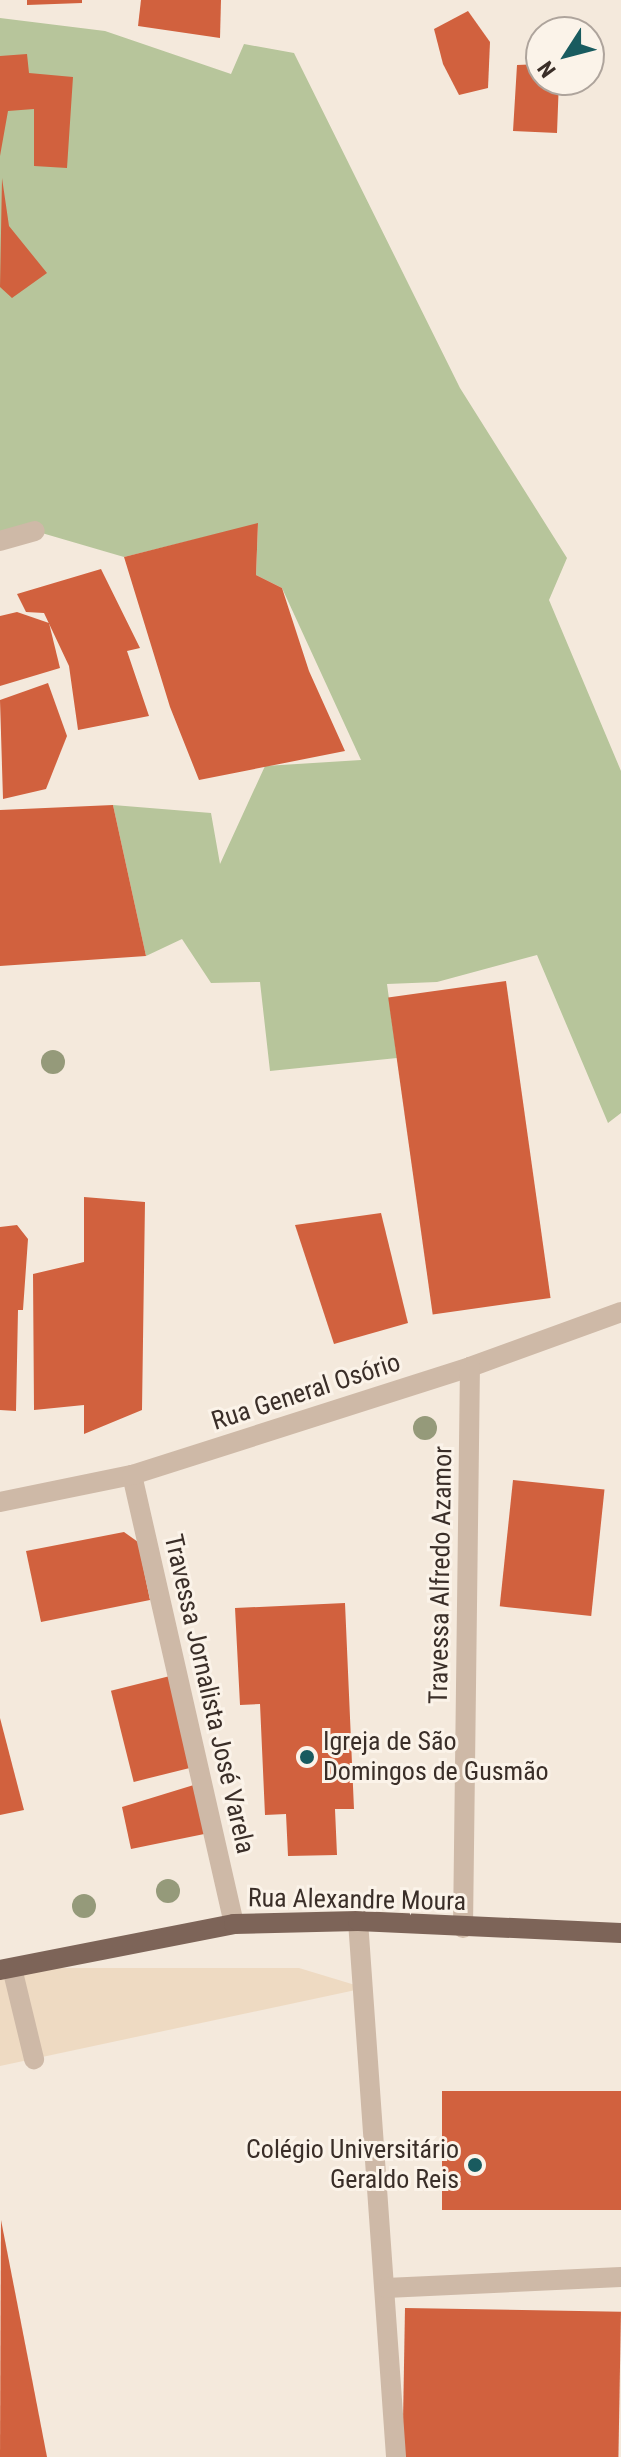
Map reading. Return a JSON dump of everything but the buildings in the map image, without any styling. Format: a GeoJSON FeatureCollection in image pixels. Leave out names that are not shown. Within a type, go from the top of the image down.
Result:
{"type":"FeatureCollection","features":[{"type":"Feature","properties":{"kind":"main road","name":"Rua Alexandre Moura"},"geometry":{"type":"LineString","coordinates":[[6,1969],[234,1924],[358,1921],[621,1933]]}},
{"type":"Feature","properties":{"kind":"street"},"geometry":{"type":"LineString","coordinates":[[0,541],[35,531]]}},
{"type":"Feature","properties":{"kind":"street","name":"Rua General Osório"},"geometry":{"type":"LineString","coordinates":[[0,1502],[132,1475],[470,1367],[621,1312]]}},
{"type":"Feature","properties":{"kind":"street","name":"Travessa Alfredo Azamor"},"geometry":{"type":"LineString","coordinates":[[463,1928],[470,1367]]}},
{"type":"Feature","properties":{"kind":"street","name":"Travessa Jornalista José Varela"},"geometry":{"type":"LineString","coordinates":[[132,1475],[234,1924]]}},
{"type":"Feature","properties":{"kind":"street"},"geometry":{"type":"LineString","coordinates":[[358,1921],[396,2457]]}},
{"type":"Feature","properties":{"kind":"street"},"geometry":{"type":"LineString","coordinates":[[6,1969],[34,2059]]}},
{"type":"Feature","properties":{"kind":"street"},"geometry":{"type":"LineString","coordinates":[[386,2288],[621,2277]]}},
{"type":"Feature","properties":{"kind":"green space"},"geometry":{"type":"Polygon","coordinates":[[[0,18],[105,31],[231,74],[244,44],[294,53],[460,388],[567,558],[549,600],[621,771],[621,1113],[608,1123],[537,955],[437,982],[387,984],[397,1058],[270,1071],[260,982],[211,983],[182,939],[146,956],[113,805],[211,813],[220,864],[265,766],[361,760],[282,588],[256,575],[258,524],[124,557],[35,531],[0,541],[0,18]]]}},
{"type":"Feature","properties":{"kind":"shaded area"},"geometry":{"type":"Polygon","coordinates":[[[299,1968],[365,1988],[0,2066],[0,1970],[299,1968]]]}},
{"type":"Feature","properties":{"kind":"place","name":"Igreja de São Domingos de Gusmão"},"geometry":{"type":"Point","coordinates":[307,1757]}},
{"type":"Feature","properties":{"kind":"place","name":"Colégio Universitário Geraldo Reis"},"geometry":{"type":"Point","coordinates":[475,2165]}}]}
